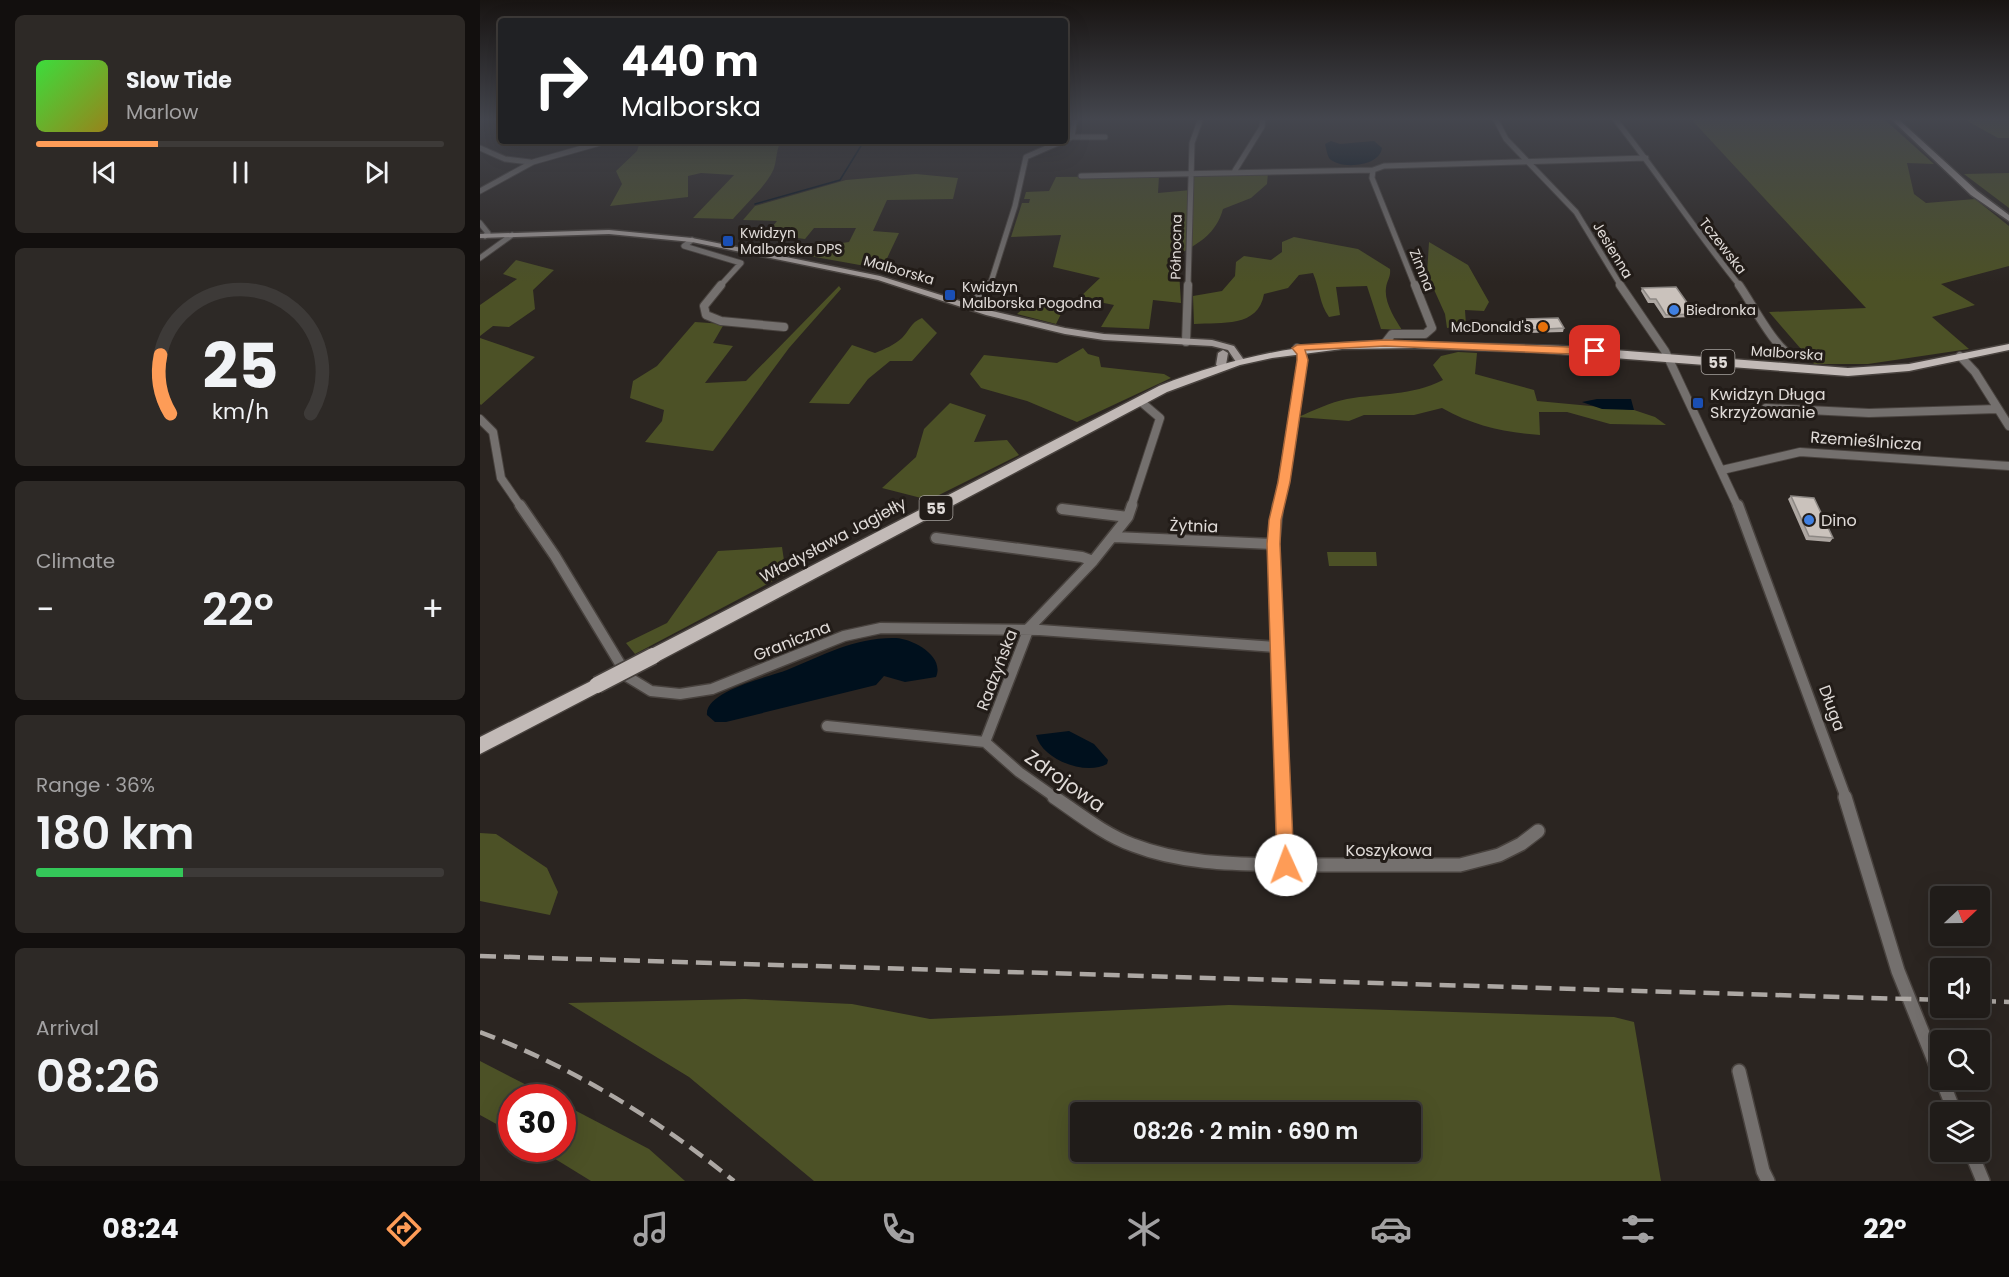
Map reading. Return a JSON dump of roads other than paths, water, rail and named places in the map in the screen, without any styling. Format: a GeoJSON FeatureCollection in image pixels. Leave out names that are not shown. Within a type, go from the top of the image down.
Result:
{"type":"FeatureCollection","features":[{"type":"Feature","properties":{"kind":"main road","name":"Malborska"},"geometry":{"type":"LineString","coordinates":[[1239,360],[1297,348],[1385,343],[1551,349],[1850,372],[1903,367],[2009,347]]}},
{"type":"Feature","properties":{"kind":"main road","name":"Władysława Jagiełły"},"geometry":{"type":"LineString","coordinates":[[480,746],[1222,359],[1239,360]]}},
{"type":"Feature","properties":{"kind":"street"},"geometry":{"type":"LineString","coordinates":[[480,191],[513,173]]}},
{"type":"Feature","properties":{"kind":"street"},"geometry":{"type":"LineString","coordinates":[[968,306],[991,282],[1015,206],[1022,173]]}},
{"type":"Feature","properties":{"kind":"street"},"geometry":{"type":"LineString","coordinates":[[1082,176],[1218,173]]}},
{"type":"Feature","properties":{"kind":"street","name":"Zimna"},"geometry":{"type":"LineString","coordinates":[[1373,173],[1372,178],[1432,328],[1425,334],[1392,334],[1388,336],[1385,343]]}},
{"type":"Feature","properties":{"kind":"street","name":"Jesienna"},"geometry":{"type":"LineString","coordinates":[[1540,173],[1576,212],[1667,358]]}},
{"type":"Feature","properties":{"kind":"street","name":"Tczewska"},"geometry":{"type":"LineString","coordinates":[[1657,173],[1698,235],[1740,286],[1773,336],[1789,355],[1794,356]]}},
{"type":"Feature","properties":{"kind":"street"},"geometry":{"type":"LineString","coordinates":[[1951,173],[2009,219]]}},
{"type":"Feature","properties":{"kind":"street","name":"Północna"},"geometry":{"type":"LineString","coordinates":[[1186,342],[1191,175]]}},
{"type":"Feature","properties":{"kind":"street"},"geometry":{"type":"LineString","coordinates":[[480,223],[488,233],[482,236]]}},
{"type":"Feature","properties":{"kind":"street","name":"Malborska"},"geometry":{"type":"LineString","coordinates":[[482,236],[609,232],[692,240],[857,273],[968,306],[1065,331],[1104,337],[1212,342],[1231,348],[1239,360]]}},
{"type":"Feature","properties":{"kind":"street"},"geometry":{"type":"LineString","coordinates":[[480,258],[512,235]]}},
{"type":"Feature","properties":{"kind":"street"},"geometry":{"type":"LineString","coordinates":[[692,240],[684,246],[741,263],[707,300],[704,312],[710,318],[784,327]]}},
{"type":"Feature","properties":{"kind":"street","name":"Malborska"},"geometry":{"type":"LineString","coordinates":[[1200,343],[1222,359]]}},
{"type":"Feature","properties":{"kind":"street"},"geometry":{"type":"LineString","coordinates":[[1286,865],[1274,544],[1275,520],[1284,482],[1303,360],[1303,354],[1297,348]]}},
{"type":"Feature","properties":{"kind":"street"},"geometry":{"type":"LineString","coordinates":[[1960,356],[1976,371],[2009,426]]}},
{"type":"Feature","properties":{"kind":"street","name":"Długa"},"geometry":{"type":"LineString","coordinates":[[1667,358],[1744,520],[1847,801],[1898,970],[1930,1051]]}},
{"type":"Feature","properties":{"kind":"street","name":"Radzyńska"},"geometry":{"type":"LineString","coordinates":[[985,742],[1029,628],[1093,561],[1128,517],[1160,418],[1140,401]]}},
{"type":"Feature","properties":{"kind":"street","name":"Rzemieślnicza"},"geometry":{"type":"LineString","coordinates":[[1766,408],[1869,413],[1997,409]]}},
{"type":"Feature","properties":{"kind":"street","name":"Graniczna"},"geometry":{"type":"LineString","coordinates":[[480,419],[492,426],[496,434],[496,468],[501,478],[555,556],[628,677],[643,688],[669,694],[710,689],[870,629],[1029,628],[1277,647]]}},
{"type":"Feature","properties":{"kind":"street","name":"Rzemieślnicza"},"geometry":{"type":"LineString","coordinates":[[1722,470],[1733,470],[1784,453],[1800,452],[2009,466]]}},
{"type":"Feature","properties":{"kind":"street"},"geometry":{"type":"LineString","coordinates":[[1062,509],[1128,517]]}},
{"type":"Feature","properties":{"kind":"street","name":"Żytnia"},"geometry":{"type":"LineString","coordinates":[[1114,537],[1274,544]]}},
{"type":"Feature","properties":{"kind":"street"},"geometry":{"type":"LineString","coordinates":[[936,538],[1070,555],[1093,561]]}},
{"type":"Feature","properties":{"kind":"street"},"geometry":{"type":"LineString","coordinates":[[827,726],[985,742]]}},
{"type":"Feature","properties":{"kind":"street","name":"Zdrojowa"},"geometry":{"type":"LineString","coordinates":[[985,742],[1019,772],[1116,838],[1132,845],[1178,858],[1220,864],[1286,865]]}},
{"type":"Feature","properties":{"kind":"street","name":"Koszykowa"},"geometry":{"type":"LineString","coordinates":[[1286,865],[1409,866],[1476,862],[1509,851],[1538,831]]}},
{"type":"Feature","properties":{"kind":"street"},"geometry":{"type":"LineString","coordinates":[[1739,1071],[1763,1171],[1768,1181]]}},
{"type":"Feature","properties":{"kind":"street"},"geometry":{"type":"LineString","coordinates":[[1975,1162],[1983,1181]]}},
{"type":"Feature","properties":{"kind":"water"},"geometry":{"type":"Polygon","coordinates":[[[1597,399],[1631,399],[1634,410],[1602,409],[1582,402],[1597,399]]]}},
{"type":"Feature","properties":{"kind":"water"},"geometry":{"type":"Polygon","coordinates":[[[881,638],[896,638],[919,645],[926,650],[936,662],[938,669],[936,677],[905,682],[884,676],[876,685],[726,722],[715,722],[707,715],[709,706],[716,699],[739,686],[853,644],[881,638]]]}},
{"type":"Feature","properties":{"kind":"water"},"geometry":{"type":"Polygon","coordinates":[[[1069,731],[1094,744],[1108,760],[1107,764],[1088,768],[1066,763],[1047,752],[1036,735],[1069,731]]]}},
{"type":"Feature","properties":{"kind":"waterway"},"geometry":{"type":"LineString","coordinates":[[755,204],[840,180],[844,173]]}},
{"type":"Feature","properties":{"kind":"railway"},"geometry":{"type":"LineString","coordinates":[[480,956],[1930,1000]]}},
{"type":"Feature","properties":{"kind":"railway"},"geometry":{"type":"LineString","coordinates":[[1990,1001],[2009,1002]]}},
{"type":"Feature","properties":{"kind":"railway"},"geometry":{"type":"LineString","coordinates":[[480,1032],[515,1046],[613,1096],[675,1136],[734,1181]]}},
{"type":"Feature","properties":{"kind":"place","name":"Kwidzyn Malborska DPS"},"geometry":{"type":"Point","coordinates":[728,241]}},
{"type":"Feature","properties":{"kind":"place","name":"Kwidzyn Malborska Pogodna"},"geometry":{"type":"Point","coordinates":[950,295]}},
{"type":"Feature","properties":{"kind":"place","name":"Biedronka"},"geometry":{"type":"Point","coordinates":[1674,310]}},
{"type":"Feature","properties":{"kind":"place","name":"McDonald's"},"geometry":{"type":"Point","coordinates":[1543,327]}},
{"type":"Feature","properties":{"kind":"place","name":"Kwidzyn Długa Skrzyżowanie"},"geometry":{"type":"Point","coordinates":[1698,403]}},
{"type":"Feature","properties":{"kind":"place","name":"Dino"},"geometry":{"type":"Point","coordinates":[1809,520]}}]}
